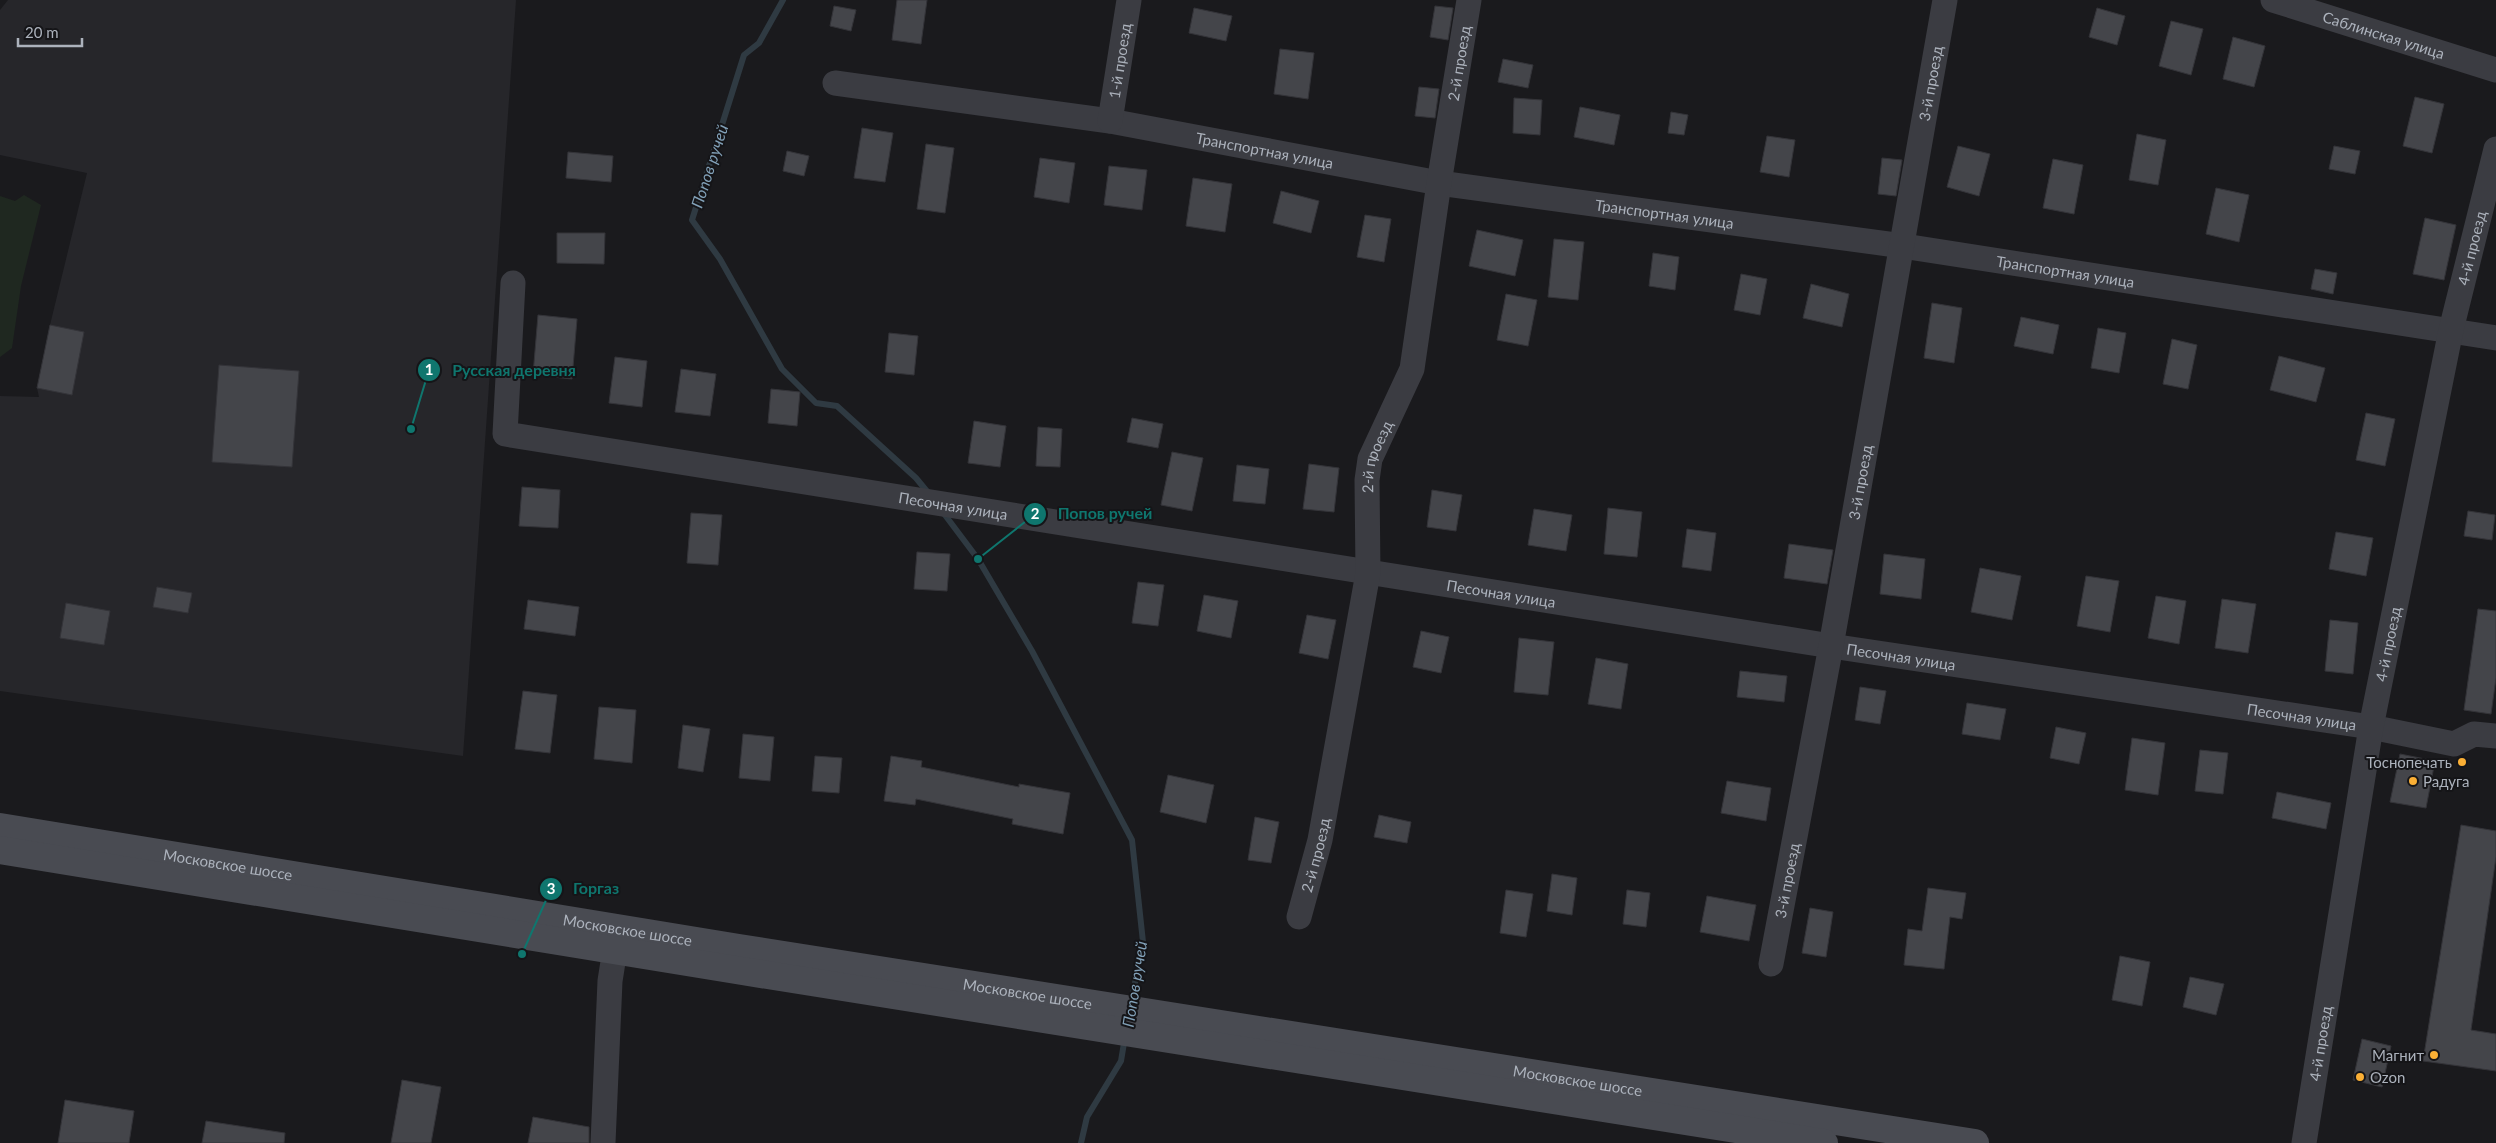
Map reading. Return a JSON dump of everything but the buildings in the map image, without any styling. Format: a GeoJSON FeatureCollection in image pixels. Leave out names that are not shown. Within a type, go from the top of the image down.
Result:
{"type":"FeatureCollection","features":[{"type":"Feature","properties":{"kind":"main road","name":"Московское шоссе"},"geometry":{"type":"LineString","coordinates":[[0,827],[616,939]]}},
{"type":"Feature","properties":{"kind":"main road","name":"Московское шоссе"},"geometry":{"type":"LineString","coordinates":[[0,850],[616,939],[1105,1017],[1824,1143]]}},
{"type":"Feature","properties":{"kind":"main road","name":"Московское шоссе"},"geometry":{"type":"LineString","coordinates":[[1178,1029],[1975,1143]]}},
{"type":"Feature","properties":{"kind":"street","name":"1-й проезд"},"geometry":{"type":"LineString","coordinates":[[1110,121],[1129,0]]}},
{"type":"Feature","properties":{"kind":"street","name":"2-й проезд"},"geometry":{"type":"LineString","coordinates":[[1299,917],[1320,840],[1368,573],[1367,480],[1370,458],[1412,369],[1439,183],[1470,0]]}},
{"type":"Feature","properties":{"kind":"street","name":"3-й проезд"},"geometry":{"type":"LineString","coordinates":[[1771,964],[1831,646],[1946,0]]}},
{"type":"Feature","properties":{"kind":"street","name":"Саблинская улица"},"geometry":{"type":"LineString","coordinates":[[2273,0],[2496,70]]}},
{"type":"Feature","properties":{"kind":"street","name":"Транспортная улица"},"geometry":{"type":"LineString","coordinates":[[835,83],[1110,121],[1439,183],[1903,246],[2496,338]]}},
{"type":"Feature","properties":{"kind":"street","name":"4-й проезд"},"geometry":{"type":"LineString","coordinates":[[2304,1143],[2371,727],[2451,330],[2496,149]]}},
{"type":"Feature","properties":{"kind":"street","name":"Песочная улица"},"geometry":{"type":"LineString","coordinates":[[513,283],[505,434],[1831,646],[2371,727],[2454,744],[2474,734],[2496,736]]}},
{"type":"Feature","properties":{"kind":"street"},"geometry":{"type":"LineString","coordinates":[[603,1143],[610,981],[616,939]]}},
{"type":"Feature","properties":{"kind":"shaded area"},"geometry":{"type":"Polygon","coordinates":[[[8,0],[516,0],[463,756],[0,691],[0,396],[39,397],[37,388],[50,325],[87,173],[0,155],[0,10],[8,0]]]}},
{"type":"Feature","properties":{"kind":"shaded area"},"geometry":{"type":"Polygon","coordinates":[[[24,195],[41,205],[21,286],[12,348],[0,357],[0,196],[15,201],[24,195]]]}},
{"type":"Feature","properties":{"kind":"waterway","name":"Попов ручей"},"geometry":{"type":"LineString","coordinates":[[783,0],[759,43],[744,55],[692,220],[720,259],[782,369],[816,403],[837,406],[916,478],[930,495]]}},
{"type":"Feature","properties":{"kind":"waterway","name":"Попов ручей"},"geometry":{"type":"LineString","coordinates":[[942,511],[978,559],[1032,651],[1132,840],[1143,942],[1131,1003]]}},
{"type":"Feature","properties":{"kind":"waterway","name":"Попов ручей"},"geometry":{"type":"LineString","coordinates":[[1081,1143],[1087,1117],[1121,1061],[1125,1037]]}},
{"type":"Feature","properties":{"kind":"place","name":"Русская деревня"},"geometry":{"type":"Point","coordinates":[411,429]}},
{"type":"Feature","properties":{"kind":"place","name":"Попов ручей"},"geometry":{"type":"Point","coordinates":[978,559]}},
{"type":"Feature","properties":{"kind":"place","name":"Тоснопечать"},"geometry":{"type":"Point","coordinates":[2462,762]}},
{"type":"Feature","properties":{"kind":"place","name":"Радуга"},"geometry":{"type":"Point","coordinates":[2413,781]}},
{"type":"Feature","properties":{"kind":"place","name":"Горгаз"},"geometry":{"type":"Point","coordinates":[522,954]}},
{"type":"Feature","properties":{"kind":"place","name":"Магнит"},"geometry":{"type":"Point","coordinates":[2434,1055]}},
{"type":"Feature","properties":{"kind":"place","name":"Ozon"},"geometry":{"type":"Point","coordinates":[2360,1077]}}]}
